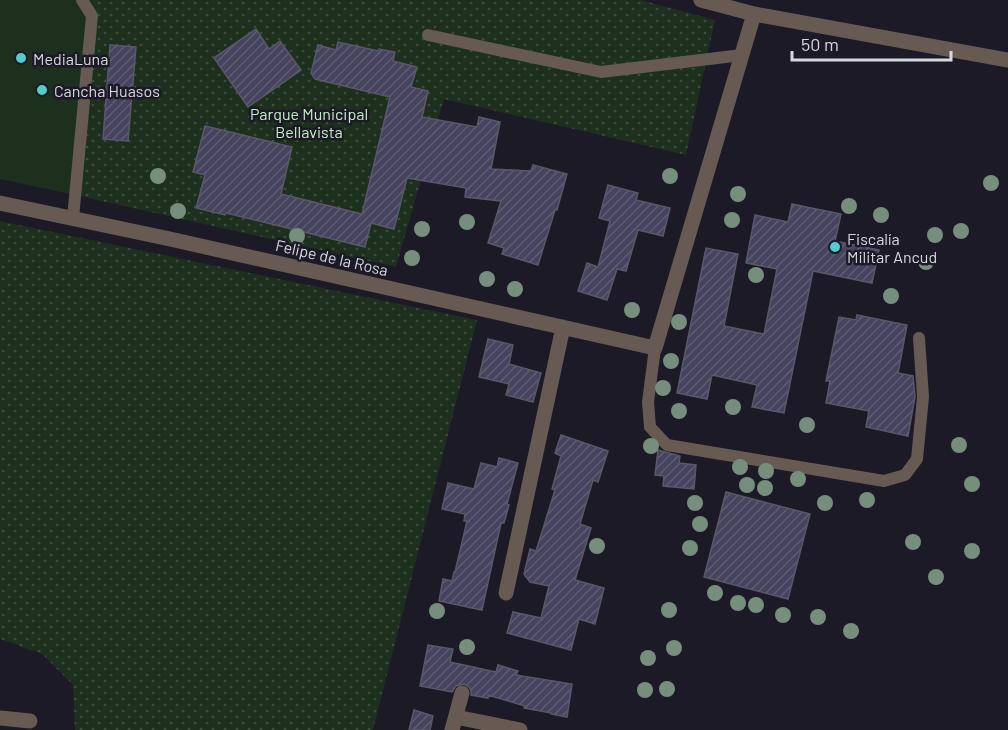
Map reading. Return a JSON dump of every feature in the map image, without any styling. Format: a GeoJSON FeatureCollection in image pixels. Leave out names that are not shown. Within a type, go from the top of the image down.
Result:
{"type":"FeatureCollection","features":[{"type":"Feature","properties":{"kind":"street"},"geometry":{"type":"LineString","coordinates":[[701,0],[754,14],[1008,60]]}},
{"type":"Feature","properties":{"kind":"street"},"geometry":{"type":"LineString","coordinates":[[655,348],[754,14]]}},
{"type":"Feature","properties":{"kind":"street","name":"Felipe de la Rosa"},"geometry":{"type":"LineString","coordinates":[[0,203],[655,348]]}},
{"type":"Feature","properties":{"kind":"street"},"geometry":{"type":"LineString","coordinates":[[506,593],[563,327]]}},
{"type":"Feature","properties":{"kind":"street"},"geometry":{"type":"LineString","coordinates":[[462,693],[454,723],[520,730]]}},
{"type":"Feature","properties":{"kind":"street"},"geometry":{"type":"LineString","coordinates":[[0,718],[30,721]]}},
{"type":"Feature","properties":{"kind":"lane"},"geometry":{"type":"LineString","coordinates":[[73,219],[92,16],[82,0]]}},
{"type":"Feature","properties":{"kind":"lane"},"geometry":{"type":"LineString","coordinates":[[428,36],[601,72],[742,55]]}},
{"type":"Feature","properties":{"kind":"lane"},"geometry":{"type":"LineString","coordinates":[[655,348],[648,402],[650,427],[668,445],[884,481],[905,475],[917,459],[923,397],[919,338]]}},
{"type":"Feature","properties":{"kind":"green space","name":"Cancha Huasos"},"geometry":{"type":"Polygon","coordinates":[[[0,0],[87,0],[79,196],[0,179],[0,0]]]}},
{"type":"Feature","properties":{"kind":"green space","name":"Parque Municipal Bellavista"},"geometry":{"type":"Polygon","coordinates":[[[87,0],[641,0],[715,20],[686,155],[444,99],[396,267],[79,196],[87,0]]]}},
{"type":"Feature","properties":{"kind":"green space"},"geometry":{"type":"Polygon","coordinates":[[[0,221],[477,320],[373,730],[75,730],[73,685],[42,654],[0,639],[0,221]]]}},
{"type":"Feature","properties":{"kind":"building"},"geometry":{"type":"Polygon","coordinates":[[[256,29],[269,49],[280,41],[301,70],[248,107],[214,58],[256,29]]]}},
{"type":"Feature","properties":{"kind":"building"},"geometry":{"type":"Polygon","coordinates":[[[338,42],[378,51],[379,49],[395,52],[393,61],[417,67],[411,87],[428,91],[422,117],[477,127],[479,117],[500,122],[491,169],[531,171],[533,165],[567,174],[538,265],[502,254],[504,248],[488,243],[501,201],[465,197],[466,188],[407,178],[394,229],[371,223],[365,247],[226,213],[225,215],[196,208],[205,175],[193,172],[205,126],[292,147],[281,194],[362,214],[390,97],[315,79],[311,73],[318,45],[336,50],[338,42]]]}},
{"type":"Feature","properties":{"kind":"building"},"geometry":{"type":"Polygon","coordinates":[[[110,45],[136,47],[128,141],[103,139],[110,45]]]}},
{"type":"Feature","properties":{"kind":"building"},"geometry":{"type":"Polygon","coordinates":[[[608,185],[638,193],[636,200],[670,208],[663,236],[638,230],[626,271],[617,269],[607,300],[578,291],[587,263],[598,267],[610,221],[599,218],[608,185]]]}},
{"type":"Feature","properties":{"kind":"building"},"geometry":{"type":"Polygon","coordinates":[[[792,204],[841,214],[835,241],[879,250],[872,283],[813,271],[784,413],[752,407],[757,385],[712,375],[707,399],[677,393],[706,248],[738,254],[724,326],[764,334],[777,269],[746,263],[755,215],[788,222],[792,204]]]}},
{"type":"Feature","properties":{"kind":"building"},"geometry":{"type":"Polygon","coordinates":[[[857,315],[907,325],[898,373],[913,376],[915,397],[908,436],[866,427],[869,411],[826,403],[830,381],[826,381],[839,317],[856,320],[857,315]]]}},
{"type":"Feature","properties":{"kind":"building"},"geometry":{"type":"Polygon","coordinates":[[[488,339],[513,345],[509,364],[541,373],[533,402],[506,395],[509,384],[479,377],[488,339]]]}},
{"type":"Feature","properties":{"kind":"building"},"geometry":{"type":"Polygon","coordinates":[[[561,435],[608,451],[598,482],[593,480],[580,524],[591,528],[575,580],[604,588],[595,624],[579,619],[571,650],[507,633],[513,612],[541,618],[549,586],[530,582],[524,574],[530,549],[536,551],[555,490],[552,489],[561,456],[555,453],[561,435]]]}},
{"type":"Feature","properties":{"kind":"building"},"geometry":{"type":"Polygon","coordinates":[[[658,450],[680,456],[679,463],[696,465],[694,489],[663,486],[664,476],[655,475],[658,450]]]}},
{"type":"Feature","properties":{"kind":"building"},"geometry":{"type":"Polygon","coordinates":[[[499,458],[518,463],[504,523],[501,523],[482,610],[439,601],[443,579],[452,581],[467,521],[464,521],[465,514],[442,509],[448,483],[474,489],[481,463],[497,467],[499,458]]]}},
{"type":"Feature","properties":{"kind":"building"},"geometry":{"type":"Polygon","coordinates":[[[726,492],[810,514],[788,599],[704,577],[726,492]]]}},
{"type":"Feature","properties":{"kind":"building"},"geometry":{"type":"Polygon","coordinates":[[[428,645],[453,649],[450,662],[496,672],[498,665],[518,671],[516,675],[572,684],[567,717],[524,708],[525,706],[488,695],[488,698],[471,695],[469,687],[464,684],[456,686],[452,692],[420,686],[428,645]]]}},
{"type":"Feature","properties":{"kind":"building"},"geometry":{"type":"Polygon","coordinates":[[[414,710],[433,716],[430,730],[409,730],[414,710]]]}},
{"type":"Feature","properties":{"kind":"place","name":"MediaLuna"},"geometry":{"type":"Point","coordinates":[21,58]}},
{"type":"Feature","properties":{"kind":"place","name":"Cancha Huasos"},"geometry":{"type":"Point","coordinates":[42,90]}},
{"type":"Feature","properties":{"kind":"place","name":"Fiscalía Militar Ancud"},"geometry":{"type":"Point","coordinates":[835,247]}}]}
